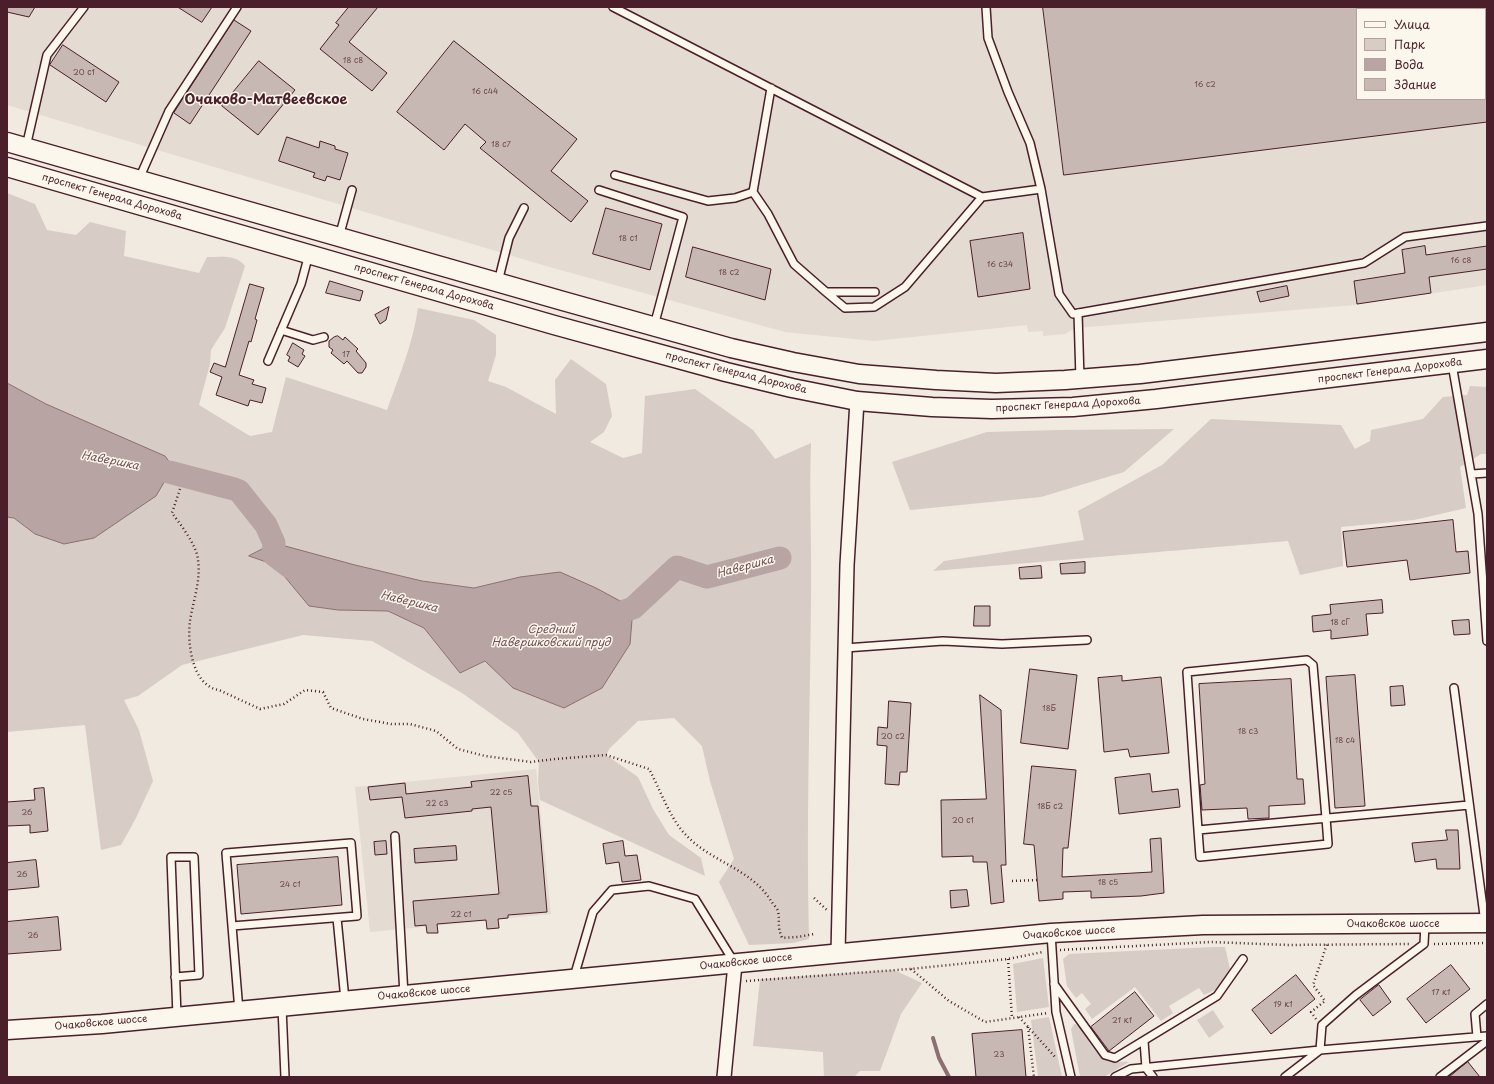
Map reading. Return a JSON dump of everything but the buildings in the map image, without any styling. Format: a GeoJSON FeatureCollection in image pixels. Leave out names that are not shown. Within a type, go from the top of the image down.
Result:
{"type":"FeatureCollection","features":[{"type":"Feature","properties":{"kind":"main road"},"geometry":{"type":"LineString","coordinates":[[7,142],[731,348],[793,362],[859,374],[996,383],[1080,379],[1156,372],[1487,332]]}},
{"type":"Feature","properties":{"kind":"main road","name":"проспект Генерала Дорохова"},"geometry":{"type":"LineString","coordinates":[[7,167],[554,325],[726,372],[792,388],[857,401],[932,407],[992,409],[1073,406],[1156,399],[1487,359]]}},
{"type":"Feature","properties":{"kind":"main road","name":"Очаковское шоссе"},"geometry":{"type":"LineString","coordinates":[[7,1030],[80,1026],[838,953],[1051,941],[1203,925],[1486,923]]}},
{"type":"Feature","properties":{"kind":"street"},"geometry":{"type":"LineString","coordinates":[[838,953],[845,648],[857,401]]}},
{"type":"Feature","properties":{"kind":"street"},"geometry":{"type":"LineString","coordinates":[[724,1077],[735,964]]}},
{"type":"Feature","properties":{"kind":"lane"},"geometry":{"type":"LineString","coordinates":[[26,147],[47,55],[84,7]]}},
{"type":"Feature","properties":{"kind":"lane"},"geometry":{"type":"LineString","coordinates":[[139,179],[169,111],[237,7]]}},
{"type":"Feature","properties":{"kind":"lane"},"geometry":{"type":"LineString","coordinates":[[614,7],[982,198],[1041,189]]}},
{"type":"Feature","properties":{"kind":"lane"},"geometry":{"type":"LineString","coordinates":[[986,7],[988,38],[1008,92],[1030,143],[1041,189],[1060,294],[1073,314],[1364,263],[1405,237],[1487,226]]}},
{"type":"Feature","properties":{"kind":"lane"},"geometry":{"type":"LineString","coordinates":[[771,88],[753,192],[768,214],[794,264],[845,308],[874,307],[905,287],[982,198]]}},
{"type":"Feature","properties":{"kind":"lane"},"geometry":{"type":"LineString","coordinates":[[616,175],[708,201],[735,198],[753,192]]}},
{"type":"Feature","properties":{"kind":"lane"},"geometry":{"type":"LineString","coordinates":[[339,237],[352,190]]}},
{"type":"Feature","properties":{"kind":"lane"},"geometry":{"type":"LineString","coordinates":[[599,190],[683,217],[654,327]]}},
{"type":"Feature","properties":{"kind":"lane"},"geometry":{"type":"LineString","coordinates":[[498,282],[509,238],[524,208]]}},
{"type":"Feature","properties":{"kind":"lane"},"geometry":{"type":"LineString","coordinates":[[268,361],[301,284],[309,254]]}},
{"type":"Feature","properties":{"kind":"lane"},"geometry":{"type":"LineString","coordinates":[[826,292],[875,292]]}},
{"type":"Feature","properties":{"kind":"lane"},"geometry":{"type":"LineString","coordinates":[[1078,313],[1080,379]]}},
{"type":"Feature","properties":{"kind":"lane"},"geometry":{"type":"LineString","coordinates":[[281,330],[313,340],[324,337]]}},
{"type":"Feature","properties":{"kind":"lane"},"geometry":{"type":"LineString","coordinates":[[1452,363],[1484,548],[1487,641]]}},
{"type":"Feature","properties":{"kind":"lane"},"geometry":{"type":"LineString","coordinates":[[1472,474],[1487,473]]}},
{"type":"Feature","properties":{"kind":"lane"},"geometry":{"type":"LineString","coordinates":[[845,648],[944,641],[1002,644],[1086,640]]}},
{"type":"Feature","properties":{"kind":"lane"},"geometry":{"type":"LineString","coordinates":[[1307,660],[1313,664],[1326,818],[1328,844],[1200,857],[1187,672],[1307,660]]}},
{"type":"Feature","properties":{"kind":"lane"},"geometry":{"type":"LineString","coordinates":[[1454,688],[1486,923]]}},
{"type":"Feature","properties":{"kind":"lane"},"geometry":{"type":"LineString","coordinates":[[1198,830],[1469,805]]}},
{"type":"Feature","properties":{"kind":"lane"},"geometry":{"type":"LineString","coordinates":[[395,836],[404,995]]}},
{"type":"Feature","properties":{"kind":"lane"},"geometry":{"type":"LineString","coordinates":[[232,926],[357,916],[351,843],[226,853],[232,926],[239,1011]]}},
{"type":"Feature","properties":{"kind":"lane"},"geometry":{"type":"LineString","coordinates":[[175,977],[199,975],[194,856],[171,857],[175,977],[177,1016]]}},
{"type":"Feature","properties":{"kind":"lane"},"geometry":{"type":"LineString","coordinates":[[573,979],[592,912],[612,890],[648,886],[695,899],[735,964]]}},
{"type":"Feature","properties":{"kind":"lane"},"geometry":{"type":"LineString","coordinates":[[337,918],[345,1000]]}},
{"type":"Feature","properties":{"kind":"lane"},"geometry":{"type":"LineString","coordinates":[[1285,1077],[1320,1050],[1322,1025],[1356,995],[1424,944],[1425,924]]}},
{"type":"Feature","properties":{"kind":"lane"},"geometry":{"type":"LineString","coordinates":[[1051,941],[1056,1012],[1071,1075]]}},
{"type":"Feature","properties":{"kind":"lane"},"geometry":{"type":"LineString","coordinates":[[1054,984],[1105,1055],[1115,1058],[1217,996],[1243,958]]}},
{"type":"Feature","properties":{"kind":"lane"},"geometry":{"type":"LineString","coordinates":[[1477,1037],[1475,1014],[1487,1004]]}},
{"type":"Feature","properties":{"kind":"lane"},"geometry":{"type":"LineString","coordinates":[[282,1006],[284,1077]]}},
{"type":"Feature","properties":{"kind":"lane"},"geometry":{"type":"LineString","coordinates":[[1116,1077],[1131,1069],[1320,1050],[1487,1036]]}},
{"type":"Feature","properties":{"kind":"lane"},"geometry":{"type":"LineString","coordinates":[[1144,1041],[1146,1068],[1153,1077]]}},
{"type":"Feature","properties":{"kind":"lane"},"geometry":{"type":"LineString","coordinates":[[1440,1077],[1487,1041]]}},
{"type":"Feature","properties":{"kind":"path"},"geometry":{"type":"LineString","coordinates":[[180,489],[172,512],[188,535],[198,559],[198,583],[190,622],[193,662],[200,679],[212,689],[219,690],[260,709],[284,704],[305,690],[323,692],[330,708],[363,719],[391,724],[410,724],[436,731],[458,749],[472,753],[531,762],[606,755],[649,769],[669,810],[685,835],[713,857],[751,878],[765,891],[778,911],[778,930],[782,938],[814,934]]}},
{"type":"Feature","properties":{"kind":"path"},"geometry":{"type":"LineString","coordinates":[[1012,881],[1038,880]]}},
{"type":"Feature","properties":{"kind":"path"},"geometry":{"type":"LineString","coordinates":[[733,982],[910,969],[1008,959],[1051,941],[1211,942],[1288,945],[1487,943]]}},
{"type":"Feature","properties":{"kind":"path"},"geometry":{"type":"LineString","coordinates":[[1322,1025],[1311,1012],[1326,1000],[1313,985],[1327,944]]}},
{"type":"Feature","properties":{"kind":"path"},"geometry":{"type":"LineString","coordinates":[[1008,959],[1012,1018]]}},
{"type":"Feature","properties":{"kind":"path"},"geometry":{"type":"LineString","coordinates":[[910,969],[949,1001],[985,1022],[1048,1013]]}},
{"type":"Feature","properties":{"kind":"path"},"geometry":{"type":"LineString","coordinates":[[1019,1017],[1071,1075]]}},
{"type":"Feature","properties":{"kind":"path"},"geometry":{"type":"LineString","coordinates":[[1028,1027],[1034,1077]]}},
{"type":"Feature","properties":{"kind":"shaded area"},"geometry":{"type":"Polygon","coordinates":[[[7,7],[1487,7],[1487,285],[1355,305],[1075,328],[1065,334],[1043,336],[1043,331],[1028,332],[1027,325],[874,341],[785,332],[546,266],[7,105],[7,7]]]}},
{"type":"Feature","properties":{"kind":"shaded area"},"geometry":{"type":"Polygon","coordinates":[[[536,769],[551,914],[499,919],[500,928],[487,929],[486,921],[370,932],[355,787],[536,769]]]}},
{"type":"Feature","properties":{"kind":"green space"},"geometry":{"type":"Polygon","coordinates":[[[7,193],[35,204],[47,230],[76,235],[90,222],[126,231],[124,256],[199,273],[207,257],[233,258],[245,266],[225,328],[211,350],[210,364],[199,405],[250,436],[272,432],[286,377],[387,410],[413,334],[418,308],[474,320],[496,335],[496,355],[488,381],[506,387],[556,414],[555,380],[571,359],[606,384],[612,416],[604,432],[590,442],[623,458],[642,453],[645,396],[695,389],[753,430],[775,459],[811,443],[808,812],[809,939],[793,943],[749,945],[719,882],[734,859],[710,781],[702,746],[674,718],[638,721],[610,748],[606,755],[638,777],[653,809],[669,835],[701,858],[705,876],[540,800],[538,782],[539,762],[518,733],[462,693],[372,641],[303,635],[182,665],[138,696],[124,700],[139,730],[153,781],[135,820],[121,845],[101,850],[85,725],[7,732],[7,517],[14,518],[35,534],[46,404],[7,383],[7,193]],[[249,556],[275,565],[309,606],[338,610],[388,611],[424,628],[460,673],[485,661],[513,688],[520,577],[474,588],[422,581],[355,565],[249,556]]]}},
{"type":"Feature","properties":{"kind":"green space"},"geometry":{"type":"Polygon","coordinates":[[[1470,386],[1487,387],[1487,454],[1481,454],[1460,467],[1466,508],[1414,520],[1341,527],[1343,566],[1300,575],[1288,541],[933,571],[944,561],[1084,540],[1078,511],[1162,465],[1211,419],[1341,425],[1355,449],[1370,441],[1371,430],[1423,419],[1443,397],[1467,395],[1470,386]]]}},
{"type":"Feature","properties":{"kind":"green space"},"geometry":{"type":"Polygon","coordinates":[[[1174,429],[1124,472],[1041,497],[910,510],[892,462],[987,432],[1174,429]]]}},
{"type":"Feature","properties":{"kind":"green space"},"geometry":{"type":"Polygon","coordinates":[[[1225,947],[1230,969],[1217,989],[1204,995],[1199,988],[1169,1006],[1173,1013],[1161,1021],[1135,987],[1092,1019],[1085,1009],[1091,1004],[1082,993],[1076,998],[1067,986],[1063,959],[1069,954],[1225,947]]]}},
{"type":"Feature","properties":{"kind":"green space"},"geometry":{"type":"Polygon","coordinates":[[[1043,958],[1049,1007],[1017,1012],[1013,964],[1043,958]]]}},
{"type":"Feature","properties":{"kind":"green space"},"geometry":{"type":"Polygon","coordinates":[[[894,970],[922,983],[901,1014],[880,1071],[860,1071],[854,1077],[824,1077],[823,1052],[753,1046],[760,979],[894,970]]]}},
{"type":"Feature","properties":{"kind":"green space"},"geometry":{"type":"Polygon","coordinates":[[[1213,1010],[1224,1027],[1209,1038],[1197,1020],[1213,1010]]]}},
{"type":"Feature","properties":{"kind":"green space"},"geometry":{"type":"Polygon","coordinates":[[[1049,1017],[1062,1077],[1038,1077],[1031,1020],[1049,1017]]]}},
{"type":"Feature","properties":{"kind":"green space"},"geometry":{"type":"Polygon","coordinates":[[[1074,1024],[1078,1025],[1096,1052],[1105,1060],[1110,1062],[1129,1062],[1104,1077],[1080,1077],[1071,1029],[1074,1024]]]}},
{"type":"Feature","properties":{"kind":"water"},"geometry":{"type":"Polygon","coordinates":[[[7,383],[46,404],[165,456],[173,467],[156,496],[94,538],[64,544],[35,534],[14,518],[7,517],[7,383]]]}},
{"type":"Feature","properties":{"kind":"water","name":"Средний Навершковский пруд"},"geometry":{"type":"Polygon","coordinates":[[[274,543],[422,581],[474,588],[520,577],[560,572],[596,588],[633,608],[630,644],[602,688],[564,708],[513,688],[485,661],[460,673],[424,628],[388,611],[338,610],[309,606],[275,565],[249,556],[274,543]]]}},
{"type":"Feature","properties":{"kind":"waterway","name":"Навершка"},"geometry":{"type":"LineString","coordinates":[[139,467],[169,472],[239,491],[266,525],[274,543],[273,554],[290,567]]}},
{"type":"Feature","properties":{"kind":"waterway","name":"Навершка"},"geometry":{"type":"LineString","coordinates":[[604,618],[633,608],[677,567],[707,577],[780,558]]}},
{"type":"Feature","properties":{"kind":"waterway"},"geometry":{"type":"LineString","coordinates":[[933,1038],[939,1058],[949,1077]]}},
{"type":"Feature","properties":{"kind":"district","name":"Очаково-Матвеевское"},"geometry":{"type":"Point","coordinates":[266,100]}}]}
